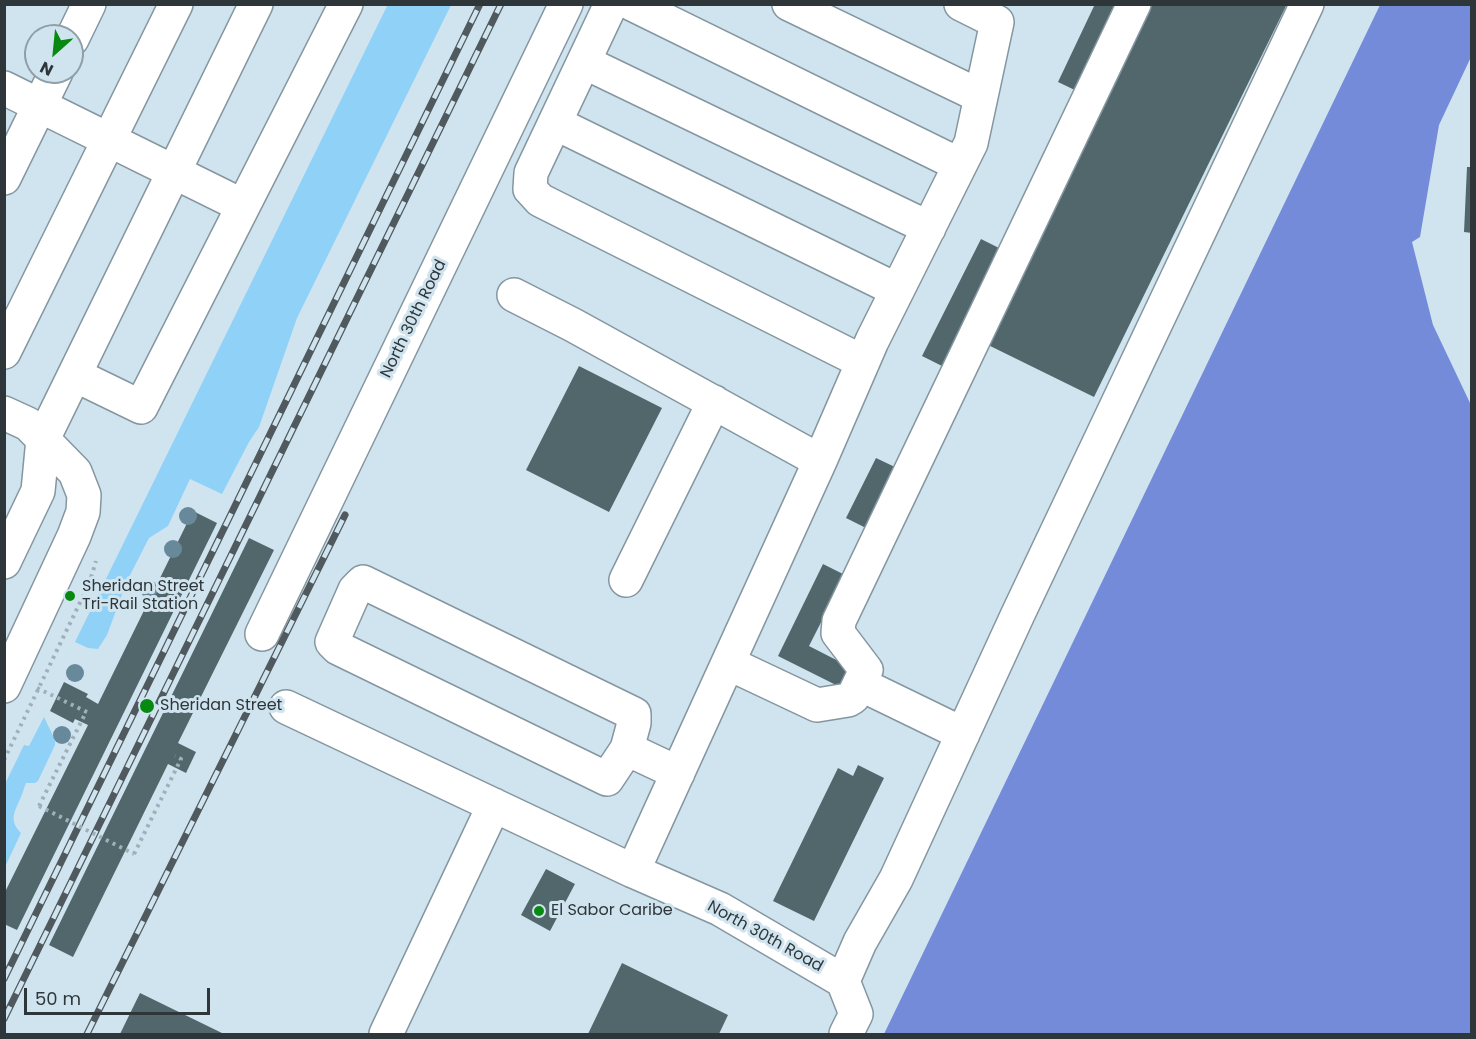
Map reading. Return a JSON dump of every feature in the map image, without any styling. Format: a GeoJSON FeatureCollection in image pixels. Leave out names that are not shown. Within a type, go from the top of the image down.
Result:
{"type":"FeatureCollection","features":[{"type":"Feature","properties":{"kind":"street"},"geometry":{"type":"LineString","coordinates":[[79,24],[89,4]]}},
{"type":"Feature","properties":{"kind":"street"},"geometry":{"type":"LineString","coordinates":[[4,352],[176,4]]}},
{"type":"Feature","properties":{"kind":"street"},"geometry":{"type":"LineString","coordinates":[[4,562],[38,491],[43,440],[256,4]]}},
{"type":"Feature","properties":{"kind":"street"},"geometry":{"type":"LineString","coordinates":[[75,375],[141,407],[346,4]]}},
{"type":"Feature","properties":{"kind":"street","name":"North 30th Road"},"geometry":{"type":"LineString","coordinates":[[262,634],[566,4]]}},
{"type":"Feature","properties":{"kind":"street"},"geometry":{"type":"LineString","coordinates":[[611,4],[531,173],[530,189],[540,200],[863,362]]}},
{"type":"Feature","properties":{"kind":"street"},"geometry":{"type":"LineString","coordinates":[[632,4],[960,165]]}},
{"type":"Feature","properties":{"kind":"street"},"geometry":{"type":"LineString","coordinates":[[789,4],[980,96]]}},
{"type":"Feature","properties":{"kind":"street"},"geometry":{"type":"LineString","coordinates":[[633,871],[863,362],[971,143],[980,96],[1002,13],[961,4]]}},
{"type":"Feature","properties":{"kind":"street"},"geometry":{"type":"LineString","coordinates":[[728,663],[817,705],[848,700],[855,694],[866,670],[838,633],[839,621],[1134,4]]}},
{"type":"Feature","properties":{"kind":"street"},"geometry":{"type":"LineString","coordinates":[[843,981],[860,942],[896,879],[1307,4]]}},
{"type":"Feature","properties":{"kind":"street"},"geometry":{"type":"LineString","coordinates":[[584,62],[929,228]]}},
{"type":"Feature","properties":{"kind":"street"},"geometry":{"type":"LineString","coordinates":[[4,178],[50,84]]}},
{"type":"Feature","properties":{"kind":"street"},"geometry":{"type":"LineString","coordinates":[[4,88],[243,206]]}},
{"type":"Feature","properties":{"kind":"street"},"geometry":{"type":"LineString","coordinates":[[555,123],[897,290]]}},
{"type":"Feature","properties":{"kind":"street"},"geometry":{"type":"LineString","coordinates":[[514,295],[820,461]]}},
{"type":"Feature","properties":{"kind":"street"},"geometry":{"type":"LineString","coordinates":[[626,580],[714,402]]}},
{"type":"Feature","properties":{"kind":"street"},"geometry":{"type":"LineString","coordinates":[[4,413],[28,424],[75,472],[84,495],[83,512],[18,685]]}},
{"type":"Feature","properties":{"kind":"street"},"geometry":{"type":"LineString","coordinates":[[363,582],[634,714],[627,749],[607,779],[338,648],[332,642],[355,590],[363,582]]}},
{"type":"Feature","properties":{"kind":"street"},"geometry":{"type":"LineString","coordinates":[[860,684],[963,734]]}},
{"type":"Feature","properties":{"kind":"street","name":"North 30th Road"},"geometry":{"type":"LineString","coordinates":[[286,707],[633,871],[720,909],[843,981],[856,1014],[846,1035]]}},
{"type":"Feature","properties":{"kind":"street"},"geometry":{"type":"LineString","coordinates":[[627,749],[678,773]]}},
{"type":"Feature","properties":{"kind":"street"},"geometry":{"type":"LineString","coordinates":[[386,1035],[494,805]]}},
{"type":"Feature","properties":{"kind":"path"},"geometry":{"type":"LineString","coordinates":[[4,760],[89,584],[97,556]]}},
{"type":"Feature","properties":{"kind":"path"},"geometry":{"type":"LineString","coordinates":[[18,685],[38,688],[88,713],[39,806],[134,854],[181,759],[175,756]]}},
{"type":"Feature","properties":{"kind":"shaded area"},"geometry":{"type":"Polygon","coordinates":[[[388,4],[451,5],[297,318],[259,427],[222,494],[190,479],[168,526],[149,538],[127,581],[107,635],[98,649],[88,648],[75,642],[388,4]]]}},
{"type":"Feature","properties":{"kind":"shaded area"},"geometry":{"type":"Polygon","coordinates":[[[1380,5],[1471,5],[1471,57],[1439,125],[1420,237],[1412,242],[1433,325],[1471,405],[1471,1034],[884,1034],[1380,5]]]}},
{"type":"Feature","properties":{"kind":"shaded area"},"geometry":{"type":"Polygon","coordinates":[[[44,717],[55,740],[55,745],[38,781],[26,783],[14,815],[15,824],[21,833],[5,867],[5,784],[24,745],[29,746],[44,717]]]}},
{"type":"Feature","properties":{"kind":"building"},"geometry":{"type":"Polygon","coordinates":[[[1095,4],[1122,4],[1079,92],[1058,82],[1095,4]]]}},
{"type":"Feature","properties":{"kind":"building"},"geometry":{"type":"Polygon","coordinates":[[[1146,4],[1287,4],[1094,397],[980,341],[1146,4]]]}},
{"type":"Feature","properties":{"kind":"building"},"geometry":{"type":"Polygon","coordinates":[[[1467,167],[1472,167],[1472,233],[1464,232],[1467,167]]]}},
{"type":"Feature","properties":{"kind":"building"},"geometry":{"type":"Polygon","coordinates":[[[981,239],[1003,250],[944,367],[922,356],[981,239]]]}},
{"type":"Feature","properties":{"kind":"building"},"geometry":{"type":"Polygon","coordinates":[[[579,366],[662,408],[609,512],[526,470],[579,366]]]}},
{"type":"Feature","properties":{"kind":"building"},"geometry":{"type":"Polygon","coordinates":[[[876,458],[897,468],[866,528],[846,518],[876,458]]]}},
{"type":"Feature","properties":{"kind":"building"},"geometry":{"type":"Polygon","coordinates":[[[193,511],[217,523],[17,930],[4,924],[4,894],[88,725],[75,719],[73,723],[50,711],[64,682],[88,694],[86,697],[98,704],[193,511]]]}},
{"type":"Feature","properties":{"kind":"building"},"geometry":{"type":"Polygon","coordinates":[[[249,538],[274,550],[178,743],[196,752],[186,773],[168,764],[73,957],[49,945],[249,538]]]}},
{"type":"Feature","properties":{"kind":"building"},"geometry":{"type":"Polygon","coordinates":[[[823,564],[845,575],[809,646],[850,667],[840,687],[778,656],[823,564]]]}},
{"type":"Feature","properties":{"kind":"building"},"geometry":{"type":"Polygon","coordinates":[[[858,765],[884,778],[814,921],[773,901],[838,768],[853,776],[858,765]]]}},
{"type":"Feature","properties":{"kind":"building"},"geometry":{"type":"Polygon","coordinates":[[[546,869],[575,884],[550,931],[521,915],[546,869]]]}},
{"type":"Feature","properties":{"kind":"building"},"geometry":{"type":"Polygon","coordinates":[[[622,963],[728,1015],[719,1034],[588,1034],[622,963]]]}},
{"type":"Feature","properties":{"kind":"building"},"geometry":{"type":"Polygon","coordinates":[[[140,993],[224,1034],[120,1034],[140,993]]]}},
{"type":"Feature","properties":{"kind":"railway"},"geometry":{"type":"LineString","coordinates":[[4,979],[480,4]]}},
{"type":"Feature","properties":{"kind":"railway"},"geometry":{"type":"LineString","coordinates":[[4,1019],[501,4]]}},
{"type":"Feature","properties":{"kind":"railway"},"geometry":{"type":"LineString","coordinates":[[87,1034],[345,515]]}},
{"type":"Feature","properties":{"kind":"place","name":"Sheridan Street Tri-Rail Station"},"geometry":{"type":"Point","coordinates":[70,596]}},
{"type":"Feature","properties":{"kind":"place","name":"Sheridan Street"},"geometry":{"type":"Point","coordinates":[147,706]}},
{"type":"Feature","properties":{"kind":"place","name":"El Sabor Caribe"},"geometry":{"type":"Point","coordinates":[539,911]}}]}
